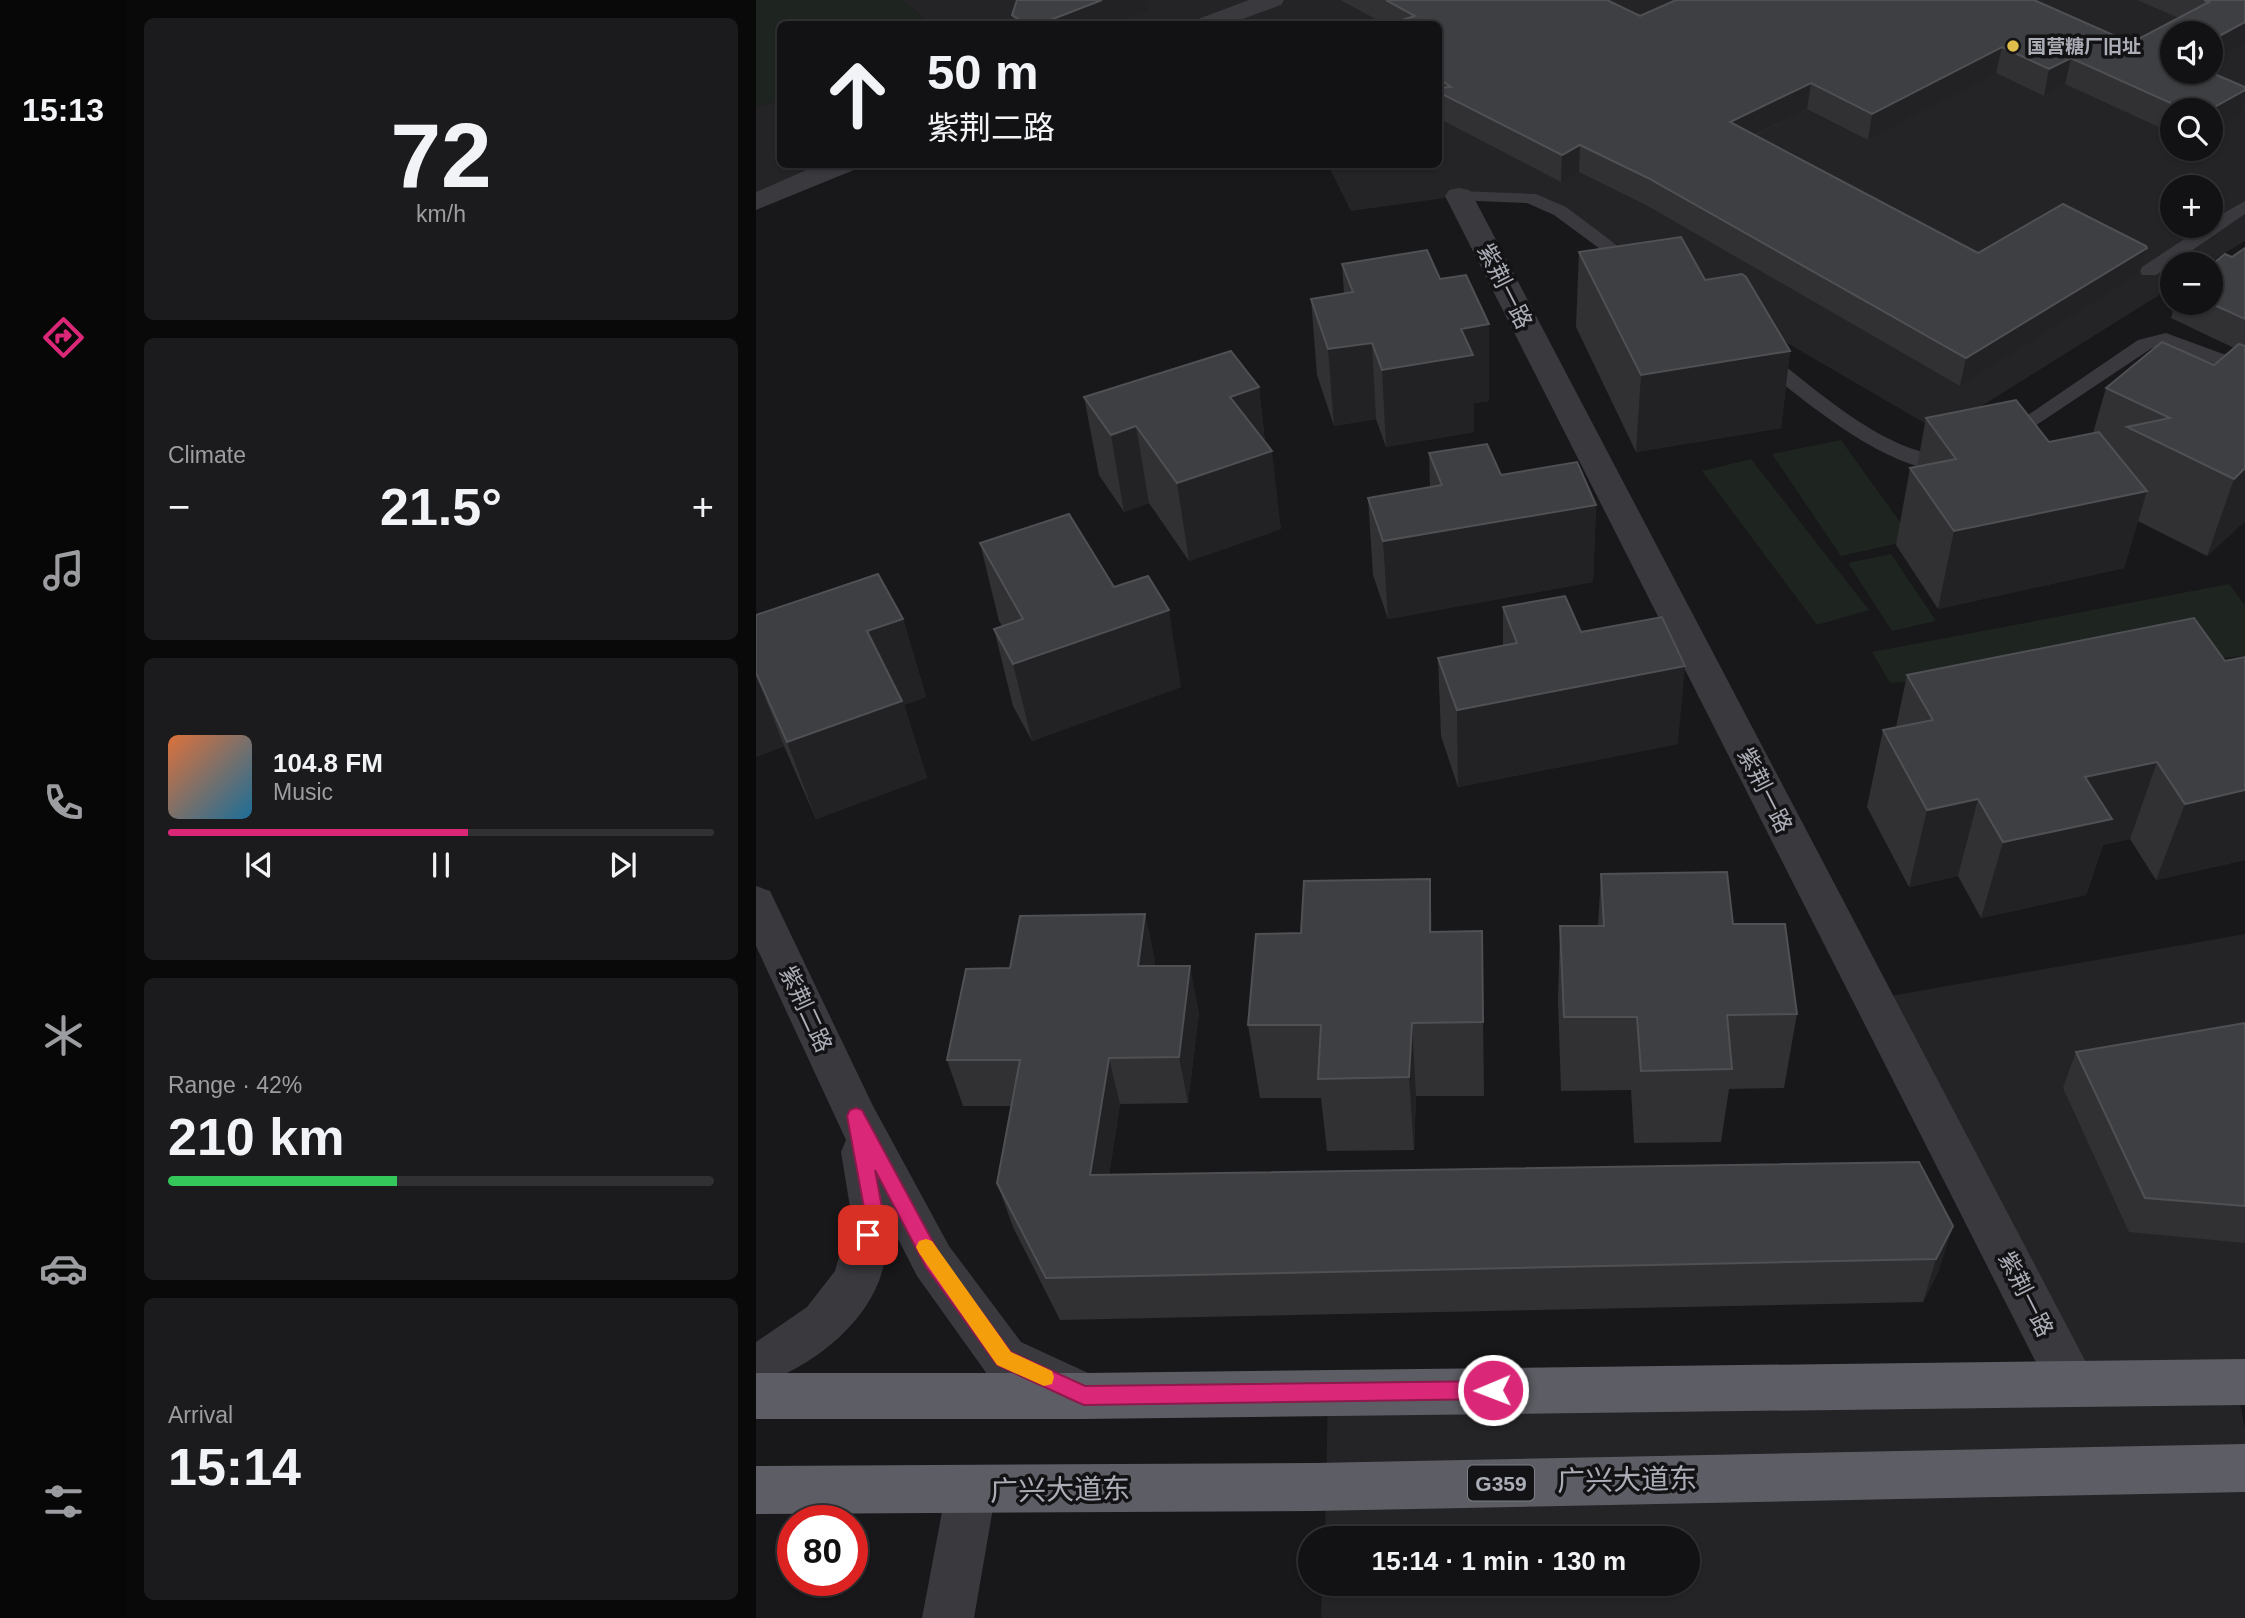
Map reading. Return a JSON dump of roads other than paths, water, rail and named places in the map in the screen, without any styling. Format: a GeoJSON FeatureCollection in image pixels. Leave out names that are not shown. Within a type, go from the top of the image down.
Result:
{"type":"FeatureCollection","features":[{"type":"Feature","properties":{"kind":"highway"},"geometry":{"type":"LineString","coordinates":[[756,1396],[1084,1396],[2245,1382]]}},
{"type":"Feature","properties":{"kind":"highway","name":"广兴大道东"},"geometry":{"type":"LineString","coordinates":[[756,1490],[971,1491],[2245,1468]]}},
{"type":"Feature","properties":{"kind":"street"},"geometry":{"type":"LineString","coordinates":[[1215,21],[1272,0]]}},
{"type":"Feature","properties":{"kind":"street"},"geometry":{"type":"LineString","coordinates":[[756,202],[835,168]]}},
{"type":"Feature","properties":{"kind":"street","name":"紫荆一路"},"geometry":{"type":"LineString","coordinates":[[1459,197],[2072,1384]]}},
{"type":"Feature","properties":{"kind":"street","name":"紫荆二路"},"geometry":{"type":"LineString","coordinates":[[756,902],[856,1116],[933,1261],[1004,1358],[1084,1396]]}},
{"type":"Feature","properties":{"kind":"street","name":"紫荆二路"},"geometry":{"type":"LineString","coordinates":[[756,1364],[771,1359],[824,1322],[856,1280],[874,1213],[856,1116]]}},
{"type":"Feature","properties":{"kind":"street"},"geometry":{"type":"LineString","coordinates":[[948,1618],[971,1491]]}},
{"type":"Feature","properties":{"kind":"lane"},"geometry":{"type":"LineString","coordinates":[[1459,197],[1530,198],[1560,211],[1650,276]]}},
{"type":"Feature","properties":{"kind":"lane"},"geometry":{"type":"LineString","coordinates":[[2149,271],[2245,206]]}},
{"type":"Feature","properties":{"kind":"lane"},"geometry":{"type":"LineString","coordinates":[[1739,341],[1882,445],[1934,463],[1977,456],[2145,344],[2166,339],[2245,369]]}},
{"type":"Feature","properties":{"kind":"place","name":"国营糖厂旧址"},"geometry":{"type":"Point","coordinates":[2013,46]}}]}
